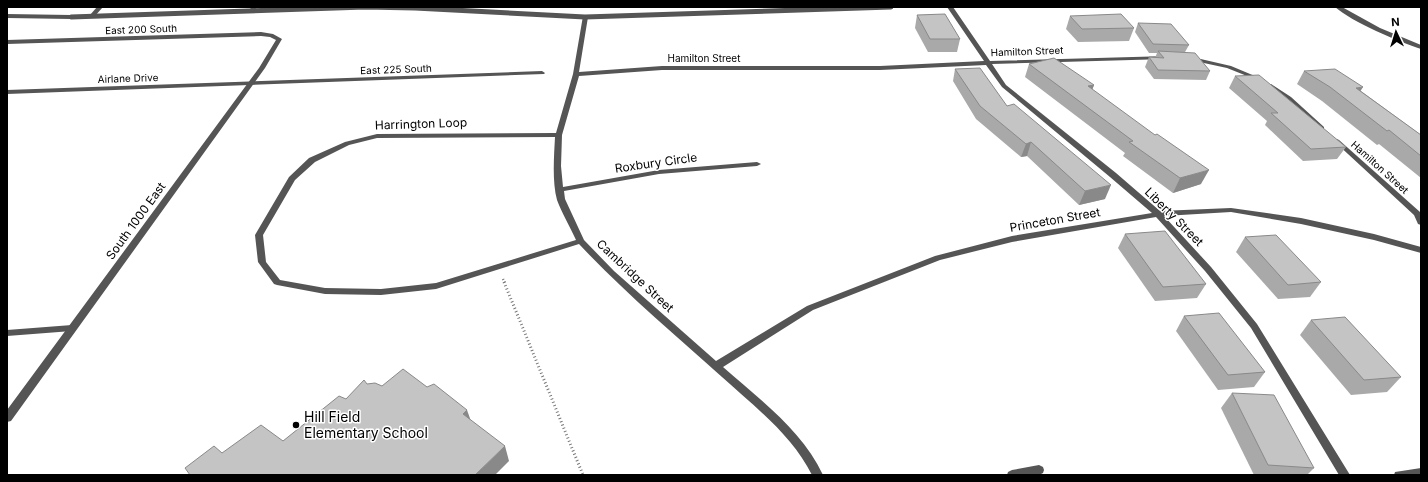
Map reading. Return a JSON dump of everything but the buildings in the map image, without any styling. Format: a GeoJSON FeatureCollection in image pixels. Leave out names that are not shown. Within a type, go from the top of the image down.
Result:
{"type":"FeatureCollection","features":[{"type":"Feature","properties":{"kind":"street"},"geometry":{"type":"LineString","coordinates":[[92,16],[100,7]]}},
{"type":"Feature","properties":{"kind":"street","name":"Liberty Street"},"geometry":{"type":"LineString","coordinates":[[950,7],[1004,86],[1113,175],[1158,214],[1208,269],[1254,326],[1345,475]]}},
{"type":"Feature","properties":{"kind":"street"},"geometry":{"type":"LineString","coordinates":[[1338,7],[1379,30],[1421,47]]}},
{"type":"Feature","properties":{"kind":"street"},"geometry":{"type":"LineString","coordinates":[[7,16],[47,18],[70,17]]}},
{"type":"Feature","properties":{"kind":"street","name":"Cambridge Street"},"geometry":{"type":"LineString","coordinates":[[585,17],[576,74],[559,135],[557,166],[561,199],[581,241],[611,273],[782,424],[809,458],[818,475]]}},
{"type":"Feature","properties":{"kind":"street","name":"East 200 South"},"geometry":{"type":"LineString","coordinates":[[7,42],[261,34],[276,37]]}},
{"type":"Feature","properties":{"kind":"street","name":"South 1000 East"},"geometry":{"type":"LineString","coordinates":[[7,418],[250,84],[278,43],[279,39],[276,37]]}},
{"type":"Feature","properties":{"kind":"street","name":"Hamilton Street"},"geometry":{"type":"LineString","coordinates":[[576,74],[662,68],[880,68],[987,62],[1153,56],[1174,57]]}},
{"type":"Feature","properties":{"kind":"street","name":"Hamilton Street"},"geometry":{"type":"LineString","coordinates":[[1182,57],[1229,67],[1261,80],[1289,98],[1417,214],[1421,222]]}},
{"type":"Feature","properties":{"kind":"street","name":"East 225 South"},"geometry":{"type":"LineString","coordinates":[[250,84],[542,73]]}},
{"type":"Feature","properties":{"kind":"street","name":"Airlane Drive"},"geometry":{"type":"LineString","coordinates":[[7,92],[250,84]]}},
{"type":"Feature","properties":{"kind":"street","name":"Harrington Loop"},"geometry":{"type":"LineString","coordinates":[[559,135],[377,136],[347,143],[312,160],[292,179],[259,235],[262,262],[277,282],[325,291],[381,292],[436,286],[581,241]]}},
{"type":"Feature","properties":{"kind":"street","name":"Roxbury Circle"},"geometry":{"type":"LineString","coordinates":[[559,190],[659,172],[757,164]]}},
{"type":"Feature","properties":{"kind":"street","name":"Princeton Street"},"geometry":{"type":"LineString","coordinates":[[716,366],[810,308],[938,258],[1012,239],[1158,214],[1231,210],[1301,221],[1421,250]]}},
{"type":"Feature","properties":{"kind":"street"},"geometry":{"type":"LineString","coordinates":[[7,333],[72,328]]}},
{"type":"Feature","properties":{"kind":"street"},"geometry":{"type":"LineString","coordinates":[[1012,475],[1039,470]]}},
{"type":"Feature","properties":{"kind":"street"},"geometry":{"type":"LineString","coordinates":[[1399,475],[1421,473]]}},
{"type":"Feature","properties":{"kind":"lane"},"geometry":{"type":"LineString","coordinates":[[70,17],[253,8],[416,8],[585,17],[891,7]]}},
{"type":"Feature","properties":{"kind":"path"},"geometry":{"type":"LineString","coordinates":[[503,279],[583,475]]}},
{"type":"Feature","properties":{"kind":"place","name":"Hill Field Elementary School"},"geometry":{"type":"Point","coordinates":[296,425]}}]}
